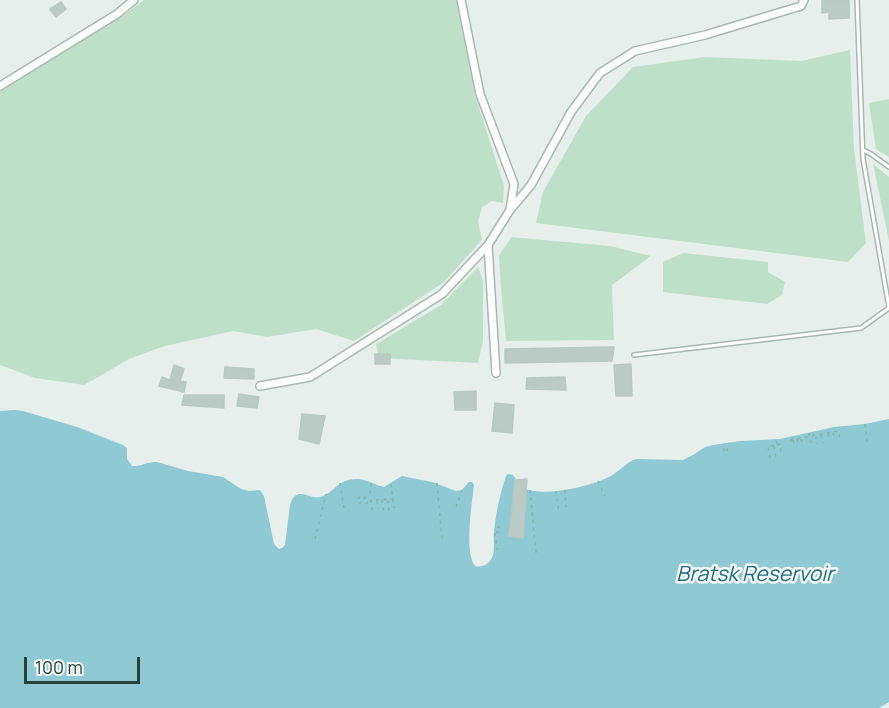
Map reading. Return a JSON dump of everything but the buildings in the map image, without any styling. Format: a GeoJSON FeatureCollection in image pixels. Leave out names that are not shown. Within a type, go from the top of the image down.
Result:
{"type":"FeatureCollection","features":[{"type":"Feature","properties":{"kind":"street"},"geometry":{"type":"LineString","coordinates":[[0,86],[117,14],[134,0]]}},
{"type":"Feature","properties":{"kind":"street"},"geometry":{"type":"LineString","coordinates":[[461,0],[480,94],[514,184],[510,210]]}},
{"type":"Feature","properties":{"kind":"street"},"geometry":{"type":"LineString","coordinates":[[260,386],[310,376],[442,294],[488,245],[510,210],[531,185],[571,112],[600,73],[635,51],[705,35],[801,6],[804,0]]}},
{"type":"Feature","properties":{"kind":"street"},"geometry":{"type":"LineString","coordinates":[[488,245],[496,373]]}},
{"type":"Feature","properties":{"kind":"lane"},"geometry":{"type":"LineString","coordinates":[[634,355],[861,328],[889,308],[862,150],[857,0]]}},
{"type":"Feature","properties":{"kind":"lane"},"geometry":{"type":"LineString","coordinates":[[862,150],[871,153],[889,167]]}},
{"type":"Feature","properties":{"kind":"path"},"geometry":{"type":"LineString","coordinates":[[865,424],[867,442]]}},
{"type":"Feature","properties":{"kind":"path"},"geometry":{"type":"LineString","coordinates":[[822,430],[823,443]]}},
{"type":"Feature","properties":{"kind":"path"},"geometry":{"type":"LineString","coordinates":[[794,447],[792,439],[797,438],[838,431],[840,439]]}},
{"type":"Feature","properties":{"kind":"path"},"geometry":{"type":"LineString","coordinates":[[833,432],[835,440]]}},
{"type":"Feature","properties":{"kind":"path"},"geometry":{"type":"LineString","coordinates":[[809,433],[811,443]]}},
{"type":"Feature","properties":{"kind":"path"},"geometry":{"type":"LineString","coordinates":[[828,433],[830,441]]}},
{"type":"Feature","properties":{"kind":"path"},"geometry":{"type":"LineString","coordinates":[[816,435],[818,444]]}},
{"type":"Feature","properties":{"kind":"path"},"geometry":{"type":"LineString","coordinates":[[797,438],[798,446]]}},
{"type":"Feature","properties":{"kind":"path"},"geometry":{"type":"LineString","coordinates":[[801,438],[802,446]]}},
{"type":"Feature","properties":{"kind":"path"},"geometry":{"type":"LineString","coordinates":[[776,439],[776,458]]}},
{"type":"Feature","properties":{"kind":"path"},"geometry":{"type":"LineString","coordinates":[[725,443],[726,451],[729,443]]}},
{"type":"Feature","properties":{"kind":"path"},"geometry":{"type":"LineString","coordinates":[[771,458],[768,446],[780,444],[782,453]]}},
{"type":"Feature","properties":{"kind":"path"},"geometry":{"type":"LineString","coordinates":[[598,482],[606,496]]}},
{"type":"Feature","properties":{"kind":"path"},"geometry":{"type":"LineString","coordinates":[[340,483],[344,507]]}},
{"type":"Feature","properties":{"kind":"path"},"geometry":{"type":"LineString","coordinates":[[359,504],[370,492],[371,483]]}},
{"type":"Feature","properties":{"kind":"path"},"geometry":{"type":"LineString","coordinates":[[436,483],[442,539]]}},
{"type":"Feature","properties":{"kind":"path"},"geometry":{"type":"LineString","coordinates":[[391,484],[394,508]]}},
{"type":"Feature","properties":{"kind":"path"},"geometry":{"type":"LineString","coordinates":[[456,507],[462,490]]}},
{"type":"Feature","properties":{"kind":"path"},"geometry":{"type":"LineString","coordinates":[[530,490],[536,553]]}},
{"type":"Feature","properties":{"kind":"path"},"geometry":{"type":"LineString","coordinates":[[565,490],[566,507]]}},
{"type":"Feature","properties":{"kind":"path"},"geometry":{"type":"LineString","coordinates":[[556,491],[559,512]]}},
{"type":"Feature","properties":{"kind":"path"},"geometry":{"type":"LineString","coordinates":[[315,539],[326,494]]}},
{"type":"Feature","properties":{"kind":"path"},"geometry":{"type":"LineString","coordinates":[[358,499],[362,495],[365,498],[368,502],[364,506]]}},
{"type":"Feature","properties":{"kind":"path"},"geometry":{"type":"LineString","coordinates":[[387,499],[388,514]]}},
{"type":"Feature","properties":{"kind":"path"},"geometry":{"type":"LineString","coordinates":[[372,510],[372,500],[393,499]]}},
{"type":"Feature","properties":{"kind":"path"},"geometry":{"type":"LineString","coordinates":[[377,500],[378,509]]}},
{"type":"Feature","properties":{"kind":"path"},"geometry":{"type":"LineString","coordinates":[[382,500],[384,513]]}},
{"type":"Feature","properties":{"kind":"path"},"geometry":{"type":"LineString","coordinates":[[497,527],[504,527]]}},
{"type":"Feature","properties":{"kind":"path"},"geometry":{"type":"LineString","coordinates":[[497,550],[496,532],[503,533]]}},
{"type":"Feature","properties":{"kind":"green space"},"geometry":{"type":"Polygon","coordinates":[[[144,0],[457,0],[475,95],[504,186],[503,203],[492,201],[482,207],[478,222],[482,240],[443,283],[354,341],[316,329],[267,337],[233,331],[165,346],[131,358],[84,385],[35,378],[0,365],[0,91],[121,17],[144,0]]]}},
{"type":"Feature","properties":{"kind":"green space"},"geometry":{"type":"Polygon","coordinates":[[[850,50],[854,149],[866,243],[848,262],[536,223],[543,192],[586,116],[633,67],[705,57],[801,61],[850,50]]]}},
{"type":"Feature","properties":{"kind":"green space"},"geometry":{"type":"Polygon","coordinates":[[[889,99],[889,157],[876,149],[869,103],[889,99]]]}},
{"type":"Feature","properties":{"kind":"green space"},"geometry":{"type":"Polygon","coordinates":[[[873,164],[889,177],[889,241],[873,164]]]}},
{"type":"Feature","properties":{"kind":"green space"},"geometry":{"type":"Polygon","coordinates":[[[511,237],[610,246],[651,256],[612,285],[614,340],[506,341],[499,256],[511,237]]]}},
{"type":"Feature","properties":{"kind":"green space"},"geometry":{"type":"Polygon","coordinates":[[[683,253],[768,262],[768,272],[785,282],[782,295],[767,304],[663,292],[663,262],[683,253]]]}},
{"type":"Feature","properties":{"kind":"green space"},"geometry":{"type":"Polygon","coordinates":[[[478,267],[483,281],[483,341],[478,363],[379,358],[376,344],[441,305],[478,267]]]}},
{"type":"Feature","properties":{"kind":"water","name":"Bratsk Reservoir"},"geometry":{"type":"Polygon","coordinates":[[[14,410],[77,427],[123,445],[127,448],[127,459],[132,466],[157,462],[188,471],[223,477],[241,489],[260,490],[264,496],[274,544],[279,549],[285,545],[290,505],[296,495],[320,497],[345,481],[357,479],[384,487],[402,476],[432,482],[456,491],[462,490],[469,482],[472,482],[474,485],[469,539],[475,566],[483,566],[492,558],[497,510],[508,474],[513,475],[526,489],[556,491],[591,484],[609,477],[636,459],[683,460],[713,445],[780,439],[834,427],[889,419],[889,702],[879,708],[0,708],[0,411],[14,410]]]}}]}
